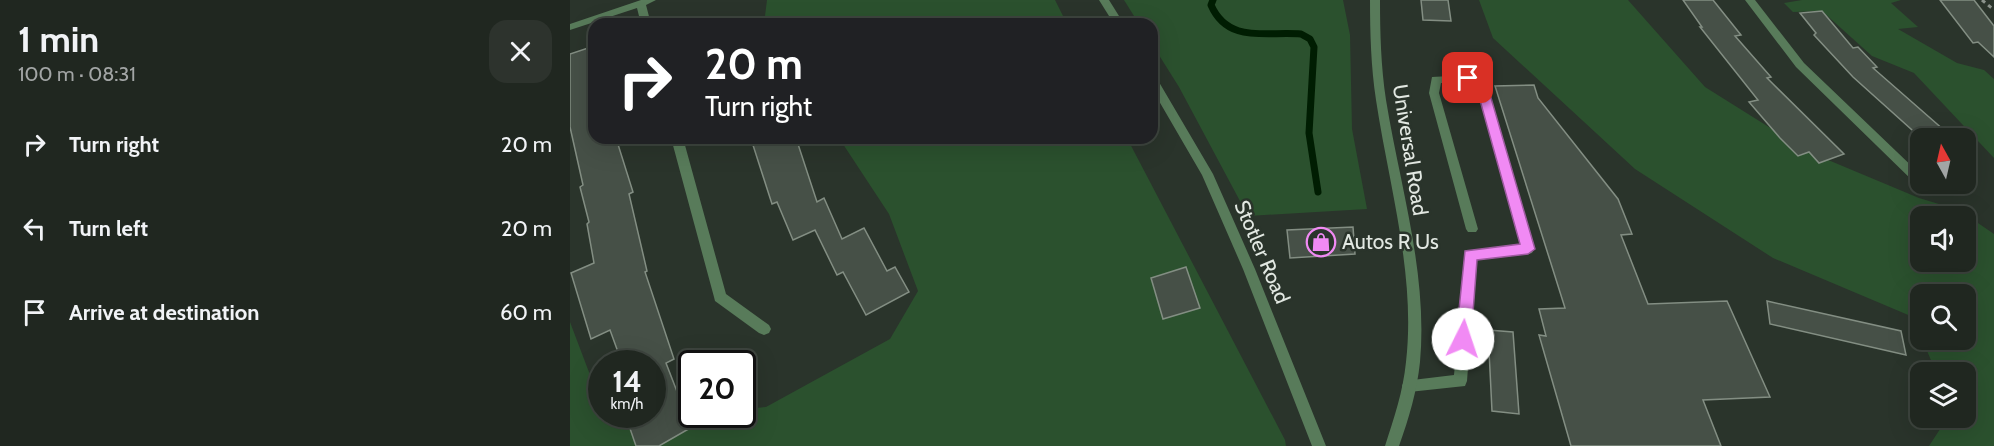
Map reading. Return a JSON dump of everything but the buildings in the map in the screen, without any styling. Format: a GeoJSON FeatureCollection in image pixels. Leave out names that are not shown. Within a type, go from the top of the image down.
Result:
{"type":"FeatureCollection","features":[{"type":"Feature","properties":{"kind":"street"},"geometry":{"type":"LineString","coordinates":[[599,18],[651,0]]}},
{"type":"Feature","properties":{"kind":"street"},"geometry":{"type":"LineString","coordinates":[[1104,0],[1115,18]]}},
{"type":"Feature","properties":{"kind":"street","name":"Universal Road"},"geometry":{"type":"LineString","coordinates":[[1375,0],[1375,46],[1381,99],[1410,269],[1415,324],[1412,372],[1398,431],[1392,446]]}},
{"type":"Feature","properties":{"kind":"street"},"geometry":{"type":"LineString","coordinates":[[1750,0],[1763,21],[1800,65],[1910,171]]}},
{"type":"Feature","properties":{"kind":"street"},"geometry":{"type":"LineString","coordinates":[[641,5],[644,18]]}},
{"type":"Feature","properties":{"kind":"street"},"geometry":{"type":"LineString","coordinates":[[570,27],[588,21]]}},
{"type":"Feature","properties":{"kind":"street"},"geometry":{"type":"LineString","coordinates":[[1409,387],[1460,381],[1470,255],[1528,249],[1483,91],[1468,78],[1436,80],[1434,93],[1472,229]]}},
{"type":"Feature","properties":{"kind":"street","name":"Stotler Road"},"geometry":{"type":"LineString","coordinates":[[1158,90],[1207,174],[1249,268],[1319,446]]}},
{"type":"Feature","properties":{"kind":"street"},"geometry":{"type":"LineString","coordinates":[[679,144],[720,297],[764,328]]}},
{"type":"Feature","properties":{"kind":"path"},"geometry":{"type":"LineString","coordinates":[[1982,0],[1994,10]]}},
{"type":"Feature","properties":{"kind":"green space"},"geometry":{"type":"Polygon","coordinates":[[[767,0],[1055,0],[1064,18],[765,18],[767,0]]]}},
{"type":"Feature","properties":{"kind":"green space"},"geometry":{"type":"Polygon","coordinates":[[[1124,0],[1343,0],[1350,35],[1352,129],[1367,209],[1248,216],[1179,87],[1158,54],[1158,18],[1135,18],[1124,0]]]}},
{"type":"Feature","properties":{"kind":"green space"},"geometry":{"type":"Polygon","coordinates":[[[1479,0],[1628,0],[1705,87],[1809,152],[1919,198],[1946,206],[1910,206],[1910,272],[1976,272],[1976,222],[1994,234],[1994,446],[1929,446],[1941,428],[1976,428],[1976,362],[1932,362],[1927,350],[1976,350],[1976,284],[1910,284],[1910,316],[1773,258],[1635,169],[1493,38],[1479,0]]]}},
{"type":"Feature","properties":{"kind":"green space"},"geometry":{"type":"Polygon","coordinates":[[[1802,0],[1901,0],[1891,3],[1918,27],[1898,29],[1957,63],[1984,70],[1994,79],[1994,158],[1976,139],[1976,128],[1966,128],[1914,73],[1872,56],[1822,11],[1793,12],[1784,3],[1802,0]]]}},
{"type":"Feature","properties":{"kind":"green space"},"geometry":{"type":"Polygon","coordinates":[[[843,144],[1130,144],[1285,440],[1286,446],[570,446],[570,322],[588,370],[588,428],[666,428],[666,414],[678,414],[678,428],[756,428],[756,408],[766,407],[890,339],[918,291],[889,214],[843,144]]]}},
{"type":"Feature","properties":{"kind":"waterway"},"geometry":{"type":"LineString","coordinates":[[1213,0],[1211,5],[1218,17],[1227,26],[1238,31],[1262,34],[1301,34],[1310,39],[1314,47],[1309,133],[1318,192]]}},
{"type":"Feature","properties":{"kind":"place","name":"Autos R Us"},"geometry":{"type":"Point","coordinates":[1321,242]}},
{"type":"Feature","properties":{"kind":"route"},"geometry":{"type":"LineString","coordinates":[[1463,339],[1470,255],[1528,249],[1483,91],[1468,78]]}}]}
